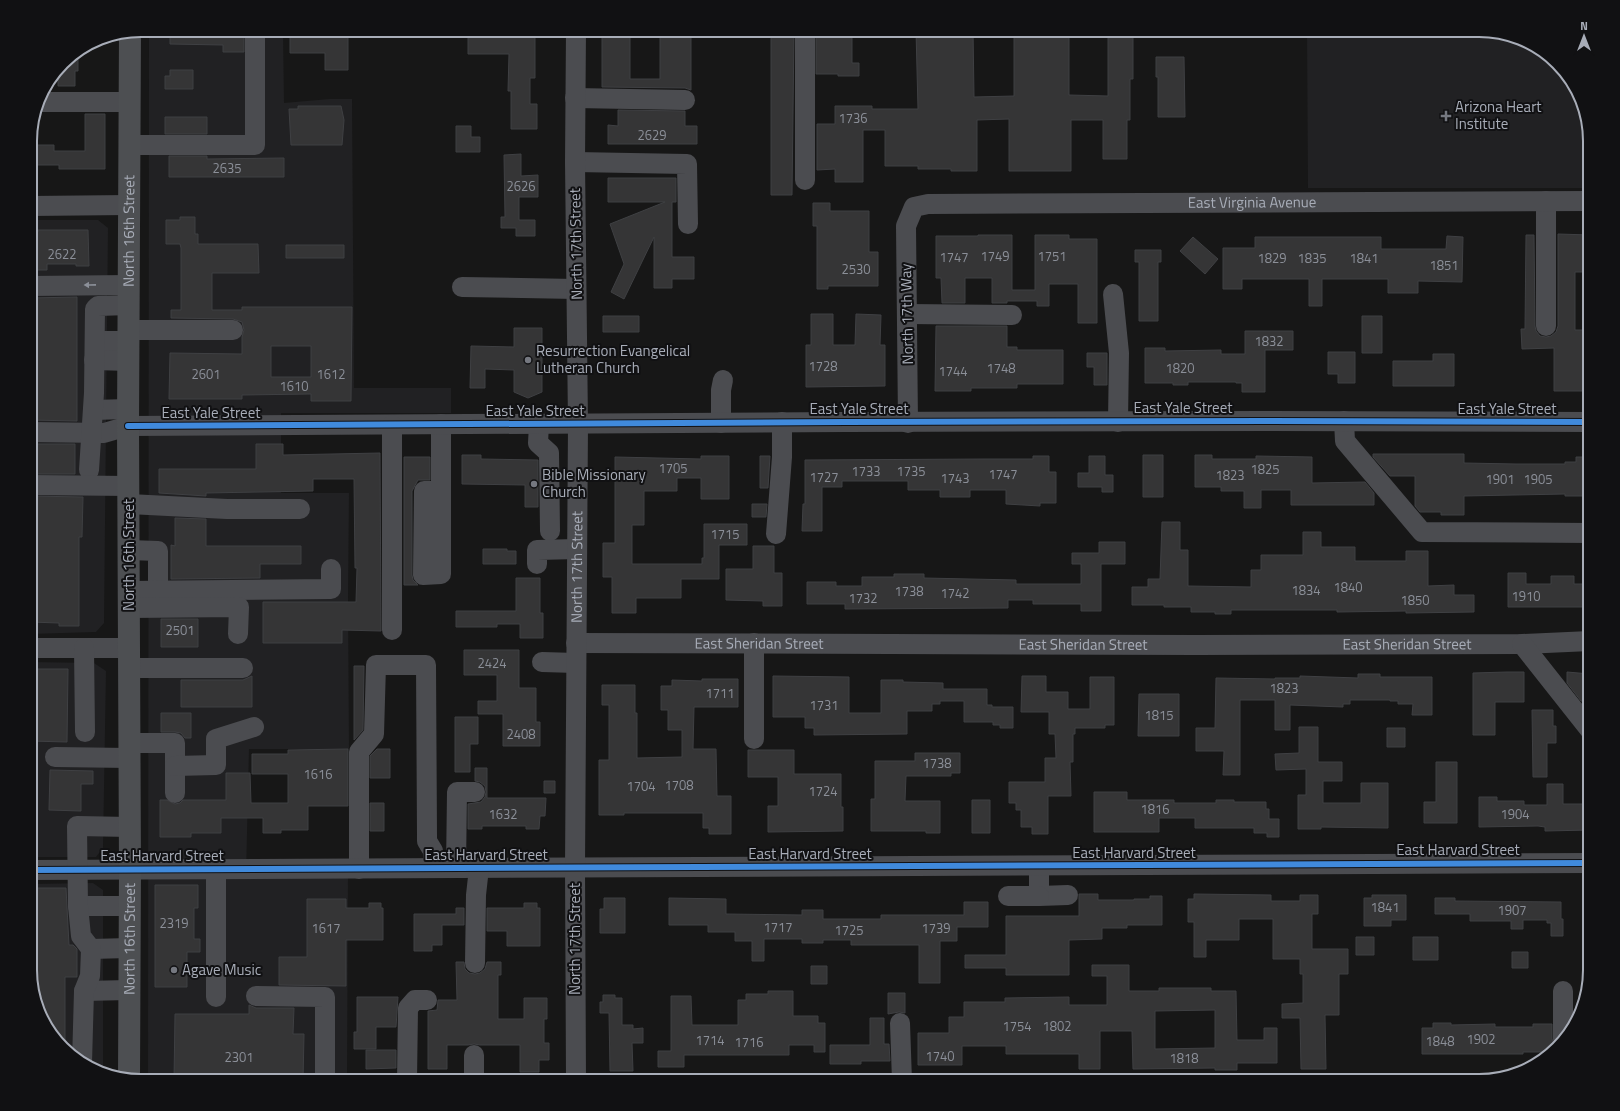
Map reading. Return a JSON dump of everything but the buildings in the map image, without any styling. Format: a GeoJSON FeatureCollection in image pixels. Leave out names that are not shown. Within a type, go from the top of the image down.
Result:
{"type":"FeatureCollection","features":[{"type":"Feature","properties":{"kind":"main road","name":"North 16th Street"},"geometry":{"type":"LineString","coordinates":[[128,1073],[130,906],[130,550],[128,418],[130,38]]}},
{"type":"Feature","properties":{"kind":"street"},"geometry":{"type":"LineString","coordinates":[[130,146],[255,146],[255,37]]}},
{"type":"Feature","properties":{"kind":"street","name":"North 17th Street"},"geometry":{"type":"LineString","coordinates":[[576,37],[575,162],[578,424],[575,867],[576,1074]]}},
{"type":"Feature","properties":{"kind":"street"},"geometry":{"type":"LineString","coordinates":[[805,180],[806,37]]}},
{"type":"Feature","properties":{"kind":"street"},"geometry":{"type":"LineString","coordinates":[[575,98],[685,100]]}},
{"type":"Feature","properties":{"kind":"street"},"geometry":{"type":"LineString","coordinates":[[45,102],[130,102]]}},
{"type":"Feature","properties":{"kind":"street"},"geometry":{"type":"LineString","coordinates":[[575,162],[687,164],[688,224]]}},
{"type":"Feature","properties":{"kind":"street"},"geometry":{"type":"LineString","coordinates":[[1546,201],[1546,326]]}},
{"type":"Feature","properties":{"kind":"street","name":"East Virginia Avenue"},"geometry":{"type":"LineString","coordinates":[[914,207],[936,204],[1583,201]]}},
{"type":"Feature","properties":{"kind":"street"},"geometry":{"type":"LineString","coordinates":[[37,206],[130,205]]}},
{"type":"Feature","properties":{"kind":"street","name":"North 17th Way"},"geometry":{"type":"LineString","coordinates":[[908,423],[906,226],[914,207]]}},
{"type":"Feature","properties":{"kind":"street"},"geometry":{"type":"LineString","coordinates":[[37,287],[129,295]]}},
{"type":"Feature","properties":{"kind":"street"},"geometry":{"type":"LineString","coordinates":[[462,287],[576,289]]}},
{"type":"Feature","properties":{"kind":"street"},"geometry":{"type":"LineString","coordinates":[[1113,294],[1119,353],[1118,422]]}},
{"type":"Feature","properties":{"kind":"street"},"geometry":{"type":"LineString","coordinates":[[89,470],[93,410],[95,309],[98,306],[129,295]]}},
{"type":"Feature","properties":{"kind":"street"},"geometry":{"type":"LineString","coordinates":[[907,314],[1012,315]]}},
{"type":"Feature","properties":{"kind":"street"},"geometry":{"type":"LineString","coordinates":[[95,341],[129,344],[233,330]]}},
{"type":"Feature","properties":{"kind":"street"},"geometry":{"type":"LineString","coordinates":[[94,360],[129,344]]}},
{"type":"Feature","properties":{"kind":"street"},"geometry":{"type":"LineString","coordinates":[[721,423],[721,390],[723,380]]}},
{"type":"Feature","properties":{"kind":"street"},"geometry":{"type":"LineString","coordinates":[[93,410],[128,418]]}},
{"type":"Feature","properties":{"kind":"street"},"geometry":{"type":"LineString","coordinates":[[37,432],[104,433],[128,418]]}},
{"type":"Feature","properties":{"kind":"street","name":"East Yale Street"},"geometry":{"type":"LineString","coordinates":[[128,418],[392,425],[782,422],[1583,422]]}},
{"type":"Feature","properties":{"kind":"street"},"geometry":{"type":"LineString","coordinates":[[776,534],[782,457],[782,422]]}},
{"type":"Feature","properties":{"kind":"street"},"geometry":{"type":"LineString","coordinates":[[1344,422],[1345,441],[1422,532],[1583,533]]}},
{"type":"Feature","properties":{"kind":"street"},"geometry":{"type":"LineString","coordinates":[[441,424],[441,491]]}},
{"type":"Feature","properties":{"kind":"street"},"geometry":{"type":"LineString","coordinates":[[540,424],[538,443],[550,453],[550,531]]}},
{"type":"Feature","properties":{"kind":"street"},"geometry":{"type":"LineString","coordinates":[[392,425],[392,630]]}},
{"type":"Feature","properties":{"kind":"street"},"geometry":{"type":"LineString","coordinates":[[37,486],[129,495],[228,509],[300,509]]}},
{"type":"Feature","properties":{"kind":"street"},"geometry":{"type":"LineString","coordinates":[[537,564],[537,550],[577,549]]}},
{"type":"Feature","properties":{"kind":"street"},"geometry":{"type":"LineString","coordinates":[[130,550],[158,551],[158,591]]}},
{"type":"Feature","properties":{"kind":"street"},"geometry":{"type":"LineString","coordinates":[[129,599],[158,591],[331,589],[331,569]]}},
{"type":"Feature","properties":{"kind":"street"},"geometry":{"type":"LineString","coordinates":[[129,599],[239,607],[238,634]]}},
{"type":"Feature","properties":{"kind":"street","name":"East Sheridan Street"},"geometry":{"type":"LineString","coordinates":[[576,643],[1174,645],[1522,644],[1583,641]]}},
{"type":"Feature","properties":{"kind":"street"},"geometry":{"type":"LineString","coordinates":[[754,643],[754,739]]}},
{"type":"Feature","properties":{"kind":"street"},"geometry":{"type":"LineString","coordinates":[[1522,644],[1583,721]]}},
{"type":"Feature","properties":{"kind":"street"},"geometry":{"type":"LineString","coordinates":[[37,648],[84,648],[129,658],[243,668]]}},
{"type":"Feature","properties":{"kind":"street"},"geometry":{"type":"LineString","coordinates":[[84,648],[85,732]]}},
{"type":"Feature","properties":{"kind":"street"},"geometry":{"type":"LineString","coordinates":[[542,662],[576,663]]}},
{"type":"Feature","properties":{"kind":"street"},"geometry":{"type":"LineString","coordinates":[[359,868],[359,752],[374,734],[376,665],[426,665],[427,841],[420,852],[427,868]]}},
{"type":"Feature","properties":{"kind":"street"},"geometry":{"type":"LineString","coordinates":[[175,766],[216,765],[216,739],[254,727]]}},
{"type":"Feature","properties":{"kind":"street"},"geometry":{"type":"LineString","coordinates":[[55,757],[130,750],[175,743],[175,793]]}},
{"type":"Feature","properties":{"kind":"street"},"geometry":{"type":"LineString","coordinates":[[456,868],[457,792],[475,792]]}},
{"type":"Feature","properties":{"kind":"street"},"geometry":{"type":"LineString","coordinates":[[82,1056],[84,991],[90,976],[91,949],[81,936],[78,906],[77,826],[130,827]]}},
{"type":"Feature","properties":{"kind":"street","name":"East Harvard Street"},"geometry":{"type":"LineString","coordinates":[[37,870],[1583,862]]}},
{"type":"Feature","properties":{"kind":"street"},"geometry":{"type":"LineString","coordinates":[[1039,866],[1039,896]]}},
{"type":"Feature","properties":{"kind":"street"},"geometry":{"type":"LineString","coordinates":[[475,963],[476,895],[479,868]]}},
{"type":"Feature","properties":{"kind":"street"},"geometry":{"type":"LineString","coordinates":[[216,869],[216,997]]}},
{"type":"Feature","properties":{"kind":"street"},"geometry":{"type":"LineString","coordinates":[[1008,896],[1068,895]]}},
{"type":"Feature","properties":{"kind":"street"},"geometry":{"type":"LineString","coordinates":[[78,906],[130,906]]}},
{"type":"Feature","properties":{"kind":"street"},"geometry":{"type":"LineString","coordinates":[[91,949],[129,948]]}},
{"type":"Feature","properties":{"kind":"street"},"geometry":{"type":"LineString","coordinates":[[84,991],[129,990]]}},
{"type":"Feature","properties":{"kind":"street"},"geometry":{"type":"LineString","coordinates":[[1563,991],[1563,1032]]}},
{"type":"Feature","properties":{"kind":"street"},"geometry":{"type":"LineString","coordinates":[[256,996],[325,997],[325,1074]]}},
{"type":"Feature","properties":{"kind":"street"},"geometry":{"type":"LineString","coordinates":[[407,1074],[408,1008],[414,1000],[427,1000]]}},
{"type":"Feature","properties":{"kind":"street"},"geometry":{"type":"LineString","coordinates":[[900,1023],[902,1074]]}},
{"type":"Feature","properties":{"kind":"street"},"geometry":{"type":"LineString","coordinates":[[474,1055],[474,1074]]}},
{"type":"Feature","properties":{"kind":"shaded area"},"geometry":{"type":"Polygon","coordinates":[[[149,37],[283,37],[284,103],[330,99],[352,99],[354,388],[451,388],[451,413],[281,413],[281,493],[349,493],[349,749],[249,749],[246,876],[348,876],[347,1074],[148,1074],[149,37]]]}},
{"type":"Feature","properties":{"kind":"shaded area","name":"Arizona Heart Institute"},"geometry":{"type":"Polygon","coordinates":[[[1307,37],[1479,37],[1506,41],[1519,45],[1537,54],[1557,72],[1566,83],[1572,95],[1581,120],[1583,134],[1583,188],[1308,188],[1307,37]]]}},
{"type":"Feature","properties":{"kind":"shaded area"},"geometry":{"type":"Polygon","coordinates":[[[37,220],[98,220],[108,228],[104,623],[96,632],[37,634],[37,220]]]}},
{"type":"Feature","properties":{"kind":"shaded area"},"geometry":{"type":"Polygon","coordinates":[[[37,662],[94,663],[106,671],[103,848],[96,857],[37,857],[37,662]]]}},
{"type":"Feature","properties":{"kind":"shaded area"},"geometry":{"type":"Polygon","coordinates":[[[93,883],[103,890],[103,1066],[83,1057],[67,1044],[58,1033],[45,1010],[39,991],[37,977],[37,884],[93,883]]]}},
{"type":"Feature","properties":{"kind":"cycle path"},"geometry":{"type":"LineString","coordinates":[[128,426],[846,422],[1583,422]]}},
{"type":"Feature","properties":{"kind":"cycle path"},"geometry":{"type":"LineString","coordinates":[[37,870],[1583,863]]}},
{"type":"Feature","properties":{"kind":"place","name":"Arizona Heart Institute"},"geometry":{"type":"Point","coordinates":[1446,116]}},
{"type":"Feature","properties":{"kind":"place","name":"Resurrection Evangelical Lutheran Church"},"geometry":{"type":"Point","coordinates":[528,360]}},
{"type":"Feature","properties":{"kind":"place","name":"Bible Missionary Church"},"geometry":{"type":"Point","coordinates":[534,484]}},
{"type":"Feature","properties":{"kind":"place","name":"Agave Music"},"geometry":{"type":"Point","coordinates":[174,970]}}]}
